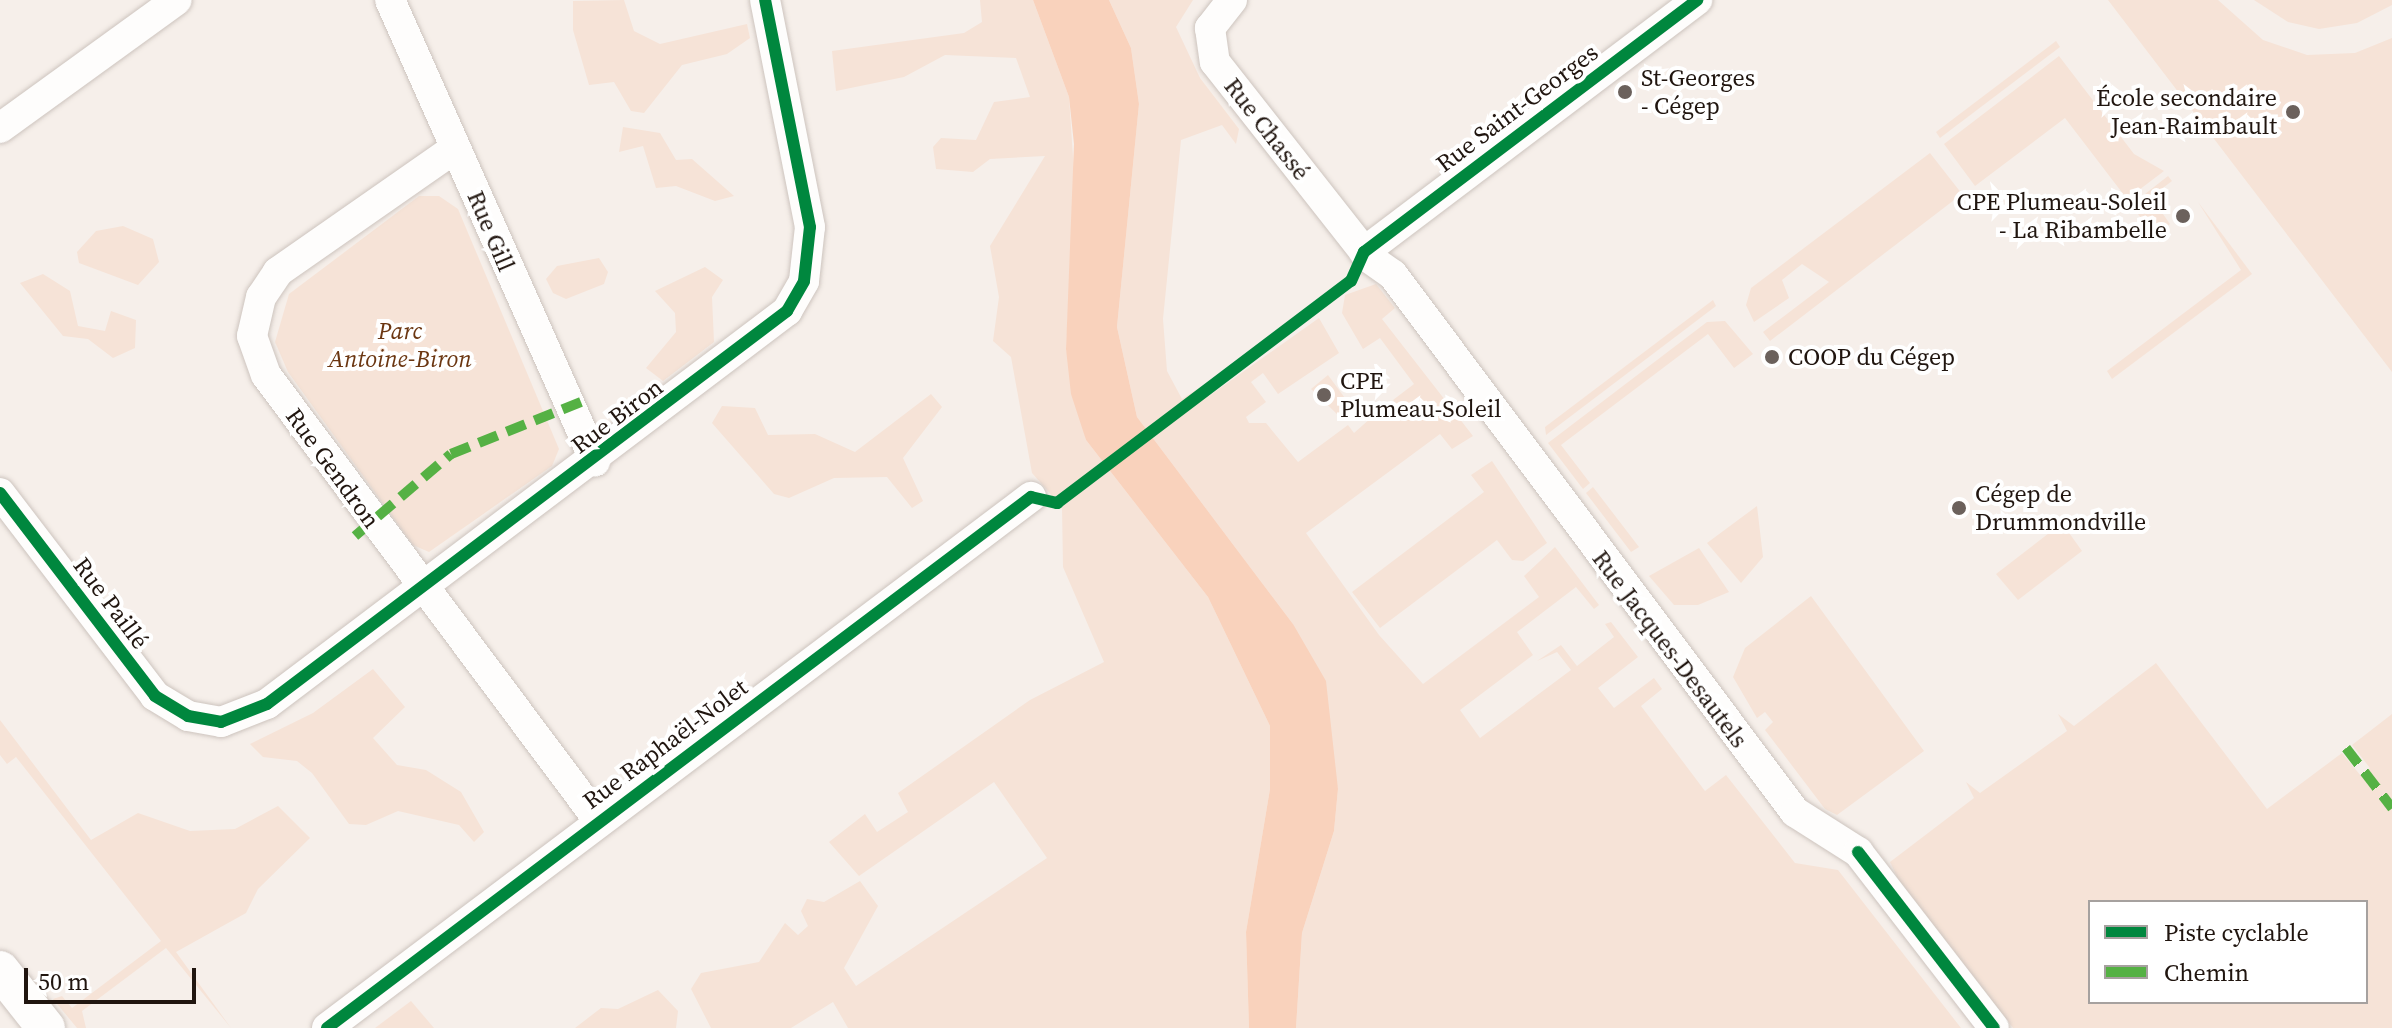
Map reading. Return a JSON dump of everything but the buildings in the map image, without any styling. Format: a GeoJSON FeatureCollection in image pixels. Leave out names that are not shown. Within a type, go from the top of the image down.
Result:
{"type":"FeatureCollection","features":[{"type":"Feature","properties":{"kind":"main road"},"geometry":{"type":"LineString","coordinates":[[0,970],[46,1028]]}},
{"type":"Feature","properties":{"kind":"street"},"geometry":{"type":"LineString","coordinates":[[0,128],[177,0]]}},
{"type":"Feature","properties":{"kind":"street","name":"Rue Gill"},"geometry":{"type":"LineString","coordinates":[[390,0],[595,461]]}},
{"type":"Feature","properties":{"kind":"street","name":"Rue Biron"},"geometry":{"type":"LineString","coordinates":[[203,720],[233,720],[267,704],[774,324],[804,281],[810,227],[765,0]]}},
{"type":"Feature","properties":{"kind":"street","name":"Rue Chassé"},"geometry":{"type":"LineString","coordinates":[[1232,0],[1210,28],[1215,62],[1364,252]]}},
{"type":"Feature","properties":{"kind":"street","name":"Rue Saint-Georges"},"geometry":{"type":"LineString","coordinates":[[1364,252],[1697,0]]}},
{"type":"Feature","properties":{"kind":"street","name":"Rue Gendron"},"geometry":{"type":"LineString","coordinates":[[454,149],[289,263],[253,316],[266,375],[422,590],[599,821]]}},
{"type":"Feature","properties":{"kind":"street","name":"Rue Jacques-Desautels"},"geometry":{"type":"LineString","coordinates":[[1364,252],[1393,275],[1795,812],[1858,852],[1994,1028]]}},
{"type":"Feature","properties":{"kind":"street","name":"Rue Paillé"},"geometry":{"type":"LineString","coordinates":[[0,493],[155,696],[203,720]]}},
{"type":"Feature","properties":{"kind":"street","name":"Rue Raphaël-Nolet"},"geometry":{"type":"LineString","coordinates":[[327,1028],[1031,497]]}},
{"type":"Feature","properties":{"kind":"green space"},"geometry":{"type":"Polygon","coordinates":[[[624,0],[634,31],[660,44],[747,24],[750,38],[727,54],[682,65],[644,113],[631,111],[614,82],[589,85],[573,30],[573,1],[624,0]]]}},
{"type":"Feature","properties":{"kind":"green space"},"geometry":{"type":"Polygon","coordinates":[[[980,0],[1033,0],[1069,97],[1075,187],[1066,349],[1086,440],[1208,597],[1270,726],[1270,789],[1246,932],[1249,1028],[848,1028],[833,1002],[791,1028],[711,1028],[691,989],[701,973],[759,962],[785,923],[798,935],[808,926],[801,911],[807,899],[824,902],[860,881],[878,906],[844,968],[856,986],[1047,858],[994,782],[859,876],[829,842],[865,814],[877,832],[908,812],[898,793],[1030,700],[1104,662],[1063,567],[1062,507],[1032,473],[1011,357],[993,341],[999,297],[990,246],[1045,156],[990,159],[973,172],[936,169],[933,147],[941,138],[976,140],[994,102],[1030,97],[1016,58],[945,55],[904,77],[836,91],[832,51],[964,33],[982,22],[980,0]]]}},
{"type":"Feature","properties":{"kind":"green space"},"geometry":{"type":"Polygon","coordinates":[[[1109,0],[1193,0],[1176,27],[1200,78],[1239,129],[1236,144],[1222,125],[1181,140],[1163,319],[1167,371],[1182,399],[1202,386],[1209,396],[1319,318],[1339,353],[1278,394],[1263,373],[1251,382],[1266,402],[1246,417],[1249,423],[1266,423],[1298,462],[1348,425],[1354,433],[1381,409],[1388,418],[1400,410],[1393,400],[1414,384],[1380,338],[1363,349],[1342,313],[1345,295],[1376,284],[1395,308],[1382,319],[1473,436],[1452,449],[1440,434],[1306,533],[1379,635],[1423,684],[1539,597],[1524,576],[1555,547],[1599,605],[1594,609],[1576,587],[1517,632],[1533,655],[1460,710],[1480,738],[1571,670],[1557,652],[1537,661],[1561,645],[1577,666],[1614,637],[1605,624],[1611,622],[1638,657],[1598,688],[1614,708],[1654,678],[1662,689],[1641,706],[1705,791],[1726,775],[1795,863],[1838,870],[1961,1028],[1296,1028],[1302,933],[1334,831],[1338,789],[1293,624],[1137,417],[1117,327],[1139,104],[1131,48],[1109,0]]]}},
{"type":"Feature","properties":{"kind":"green space","name":"École secondaire Jean-Raimbault"},"geometry":{"type":"Polygon","coordinates":[[[2108,0],[2218,0],[2263,40],[2307,55],[2355,53],[2392,38],[2392,372],[2108,0]]]}},
{"type":"Feature","properties":{"kind":"green space"},"geometry":{"type":"Polygon","coordinates":[[[2254,0],[2392,0],[2392,5],[2357,23],[2319,29],[2288,22],[2254,0]]]}},
{"type":"Feature","properties":{"kind":"green space"},"geometry":{"type":"Polygon","coordinates":[[[2056,41],[2060,47],[1940,138],[1936,132],[2056,41]]]}},
{"type":"Feature","properties":{"kind":"green space"},"geometry":{"type":"Polygon","coordinates":[[[2059,56],[2134,154],[2164,171],[2127,199],[2065,118],[1975,186],[1944,144],[2059,56]]]}},
{"type":"Feature","properties":{"kind":"green space"},"geometry":{"type":"Polygon","coordinates":[[[623,127],[660,133],[676,160],[692,159],[734,196],[715,201],[676,186],[656,188],[643,146],[619,152],[623,127]]]}},
{"type":"Feature","properties":{"kind":"green space"},"geometry":{"type":"Polygon","coordinates":[[[1930,153],[1962,194],[1770,341],[1763,332],[1829,282],[1802,264],[1782,280],[1789,298],[1754,322],[1746,305],[1751,288],[1930,153]]]}},
{"type":"Feature","properties":{"kind":"green space"},"geometry":{"type":"Polygon","coordinates":[[[2168,176],[2172,181],[2151,197],[2170,224],[2155,236],[2131,205],[2168,176]]]}},
{"type":"Feature","properties":{"kind":"green space","name":"Parc Antoine-Biron"},"geometry":{"type":"Polygon","coordinates":[[[419,196],[439,196],[458,209],[559,449],[552,466],[429,552],[413,545],[288,372],[275,342],[289,294],[419,196]]]}},
{"type":"Feature","properties":{"kind":"green space"},"geometry":{"type":"Polygon","coordinates":[[[2198,202],[2252,274],[2112,379],[2107,371],[2241,270],[2198,202]]]}},
{"type":"Feature","properties":{"kind":"green space"},"geometry":{"type":"Polygon","coordinates":[[[123,226],[153,239],[159,262],[138,285],[79,263],[77,252],[96,231],[123,226]]]}},
{"type":"Feature","properties":{"kind":"green space"},"geometry":{"type":"Polygon","coordinates":[[[599,258],[608,272],[604,284],[566,299],[553,293],[546,279],[557,266],[599,258]]]}},
{"type":"Feature","properties":{"kind":"green space"},"geometry":{"type":"Polygon","coordinates":[[[705,267],[723,280],[712,297],[714,342],[663,381],[646,368],[676,332],[675,313],[655,291],[705,267]]]}},
{"type":"Feature","properties":{"kind":"green space"},"geometry":{"type":"Polygon","coordinates":[[[43,274],[70,291],[78,326],[105,331],[111,311],[136,320],[135,348],[113,358],[88,339],[63,336],[20,283],[43,274]]]}},
{"type":"Feature","properties":{"kind":"green space"},"geometry":{"type":"Polygon","coordinates":[[[1713,300],[1716,306],[1546,435],[1545,427],[1713,300]]]}},
{"type":"Feature","properties":{"kind":"green space"},"geometry":{"type":"Polygon","coordinates":[[[1725,321],[1753,354],[1734,368],[1708,334],[1561,445],[1590,483],[1583,489],[1548,443],[1707,322],[1725,321]]]}},
{"type":"Feature","properties":{"kind":"green space"},"geometry":{"type":"Polygon","coordinates":[[[1328,375],[1350,405],[1338,415],[1311,389],[1328,375]]]}},
{"type":"Feature","properties":{"kind":"green space"},"geometry":{"type":"Polygon","coordinates":[[[931,394],[942,407],[903,458],[923,501],[912,508],[887,477],[834,478],[789,498],[774,494],[712,423],[722,406],[755,408],[768,435],[815,434],[855,452],[931,394]]]}},
{"type":"Feature","properties":{"kind":"green space"},"geometry":{"type":"Polygon","coordinates":[[[1492,461],[1547,543],[1523,561],[1512,560],[1497,540],[1380,628],[1352,592],[1484,492],[1471,475],[1492,461]]]}},
{"type":"Feature","properties":{"kind":"green space"},"geometry":{"type":"Polygon","coordinates":[[[1593,487],[1639,547],[1631,552],[1586,493],[1593,487]]]}},
{"type":"Feature","properties":{"kind":"green space"},"geometry":{"type":"Polygon","coordinates":[[[1757,506],[1763,557],[1741,583],[1707,543],[1757,506]]]}},
{"type":"Feature","properties":{"kind":"green space"},"geometry":{"type":"Polygon","coordinates":[[[2062,523],[2082,551],[2018,600],[1996,574],[2062,523]]]}},
{"type":"Feature","properties":{"kind":"green space"},"geometry":{"type":"Polygon","coordinates":[[[1699,548],[1729,592],[1698,605],[1674,605],[1649,576],[1699,548]]]}},
{"type":"Feature","properties":{"kind":"green space"},"geometry":{"type":"Polygon","coordinates":[[[1811,596],[1924,751],[1837,815],[1825,809],[1765,730],[1773,722],[1765,712],[1757,718],[1733,677],[1745,648],[1811,596]]]}},
{"type":"Feature","properties":{"kind":"green space"},"geometry":{"type":"Polygon","coordinates":[[[2156,663],[2267,809],[2342,753],[2361,776],[2370,768],[2352,745],[2392,714],[2392,1028],[2013,1028],[1898,879],[1890,862],[1974,798],[1966,782],[1980,793],[2067,731],[2058,714],[2074,726],[2156,663]]]}},
{"type":"Feature","properties":{"kind":"green space"},"geometry":{"type":"Polygon","coordinates":[[[373,669],[405,707],[373,738],[397,765],[426,770],[461,792],[484,832],[474,842],[459,825],[398,811],[366,825],[349,824],[312,773],[297,761],[263,757],[250,744],[313,713],[373,669]]]}},
{"type":"Feature","properties":{"kind":"green space"},"geometry":{"type":"Polygon","coordinates":[[[0,720],[91,840],[138,813],[190,831],[235,829],[278,806],[310,838],[258,889],[246,913],[176,952],[231,1028],[166,948],[82,1011],[86,1028],[77,1028],[53,999],[62,996],[72,1008],[161,941],[16,757],[7,764],[0,755],[0,720]]]}},
{"type":"Feature","properties":{"kind":"green space"},"geometry":{"type":"Polygon","coordinates":[[[658,990],[678,1011],[676,1028],[575,1028],[601,1008],[618,1009],[658,990]]]}},
{"type":"Feature","properties":{"kind":"green space"},"geometry":{"type":"Polygon","coordinates":[[[411,1001],[434,1028],[375,1028],[411,1001]]]}},
{"type":"Feature","properties":{"kind":"shaded area"},"geometry":{"type":"Polygon","coordinates":[[[1033,0],[1109,0],[1131,48],[1139,104],[1117,327],[1137,417],[1293,624],[1326,681],[1338,789],[1334,831],[1302,933],[1296,1028],[1249,1028],[1246,932],[1270,789],[1270,726],[1208,597],[1086,440],[1071,394],[1066,349],[1074,144],[1069,97],[1033,0]]]}},
{"type":"Feature","properties":{"kind":"marked path"},"geometry":{"type":"LineString","coordinates":[[355,536],[451,454],[586,400]]}},
{"type":"Feature","properties":{"kind":"marked path"},"geometry":{"type":"LineString","coordinates":[[2346,748],[2392,808]]}},
{"type":"Feature","properties":{"kind":"cycle path"},"geometry":{"type":"LineString","coordinates":[[0,493],[155,696],[188,716],[221,722],[267,704],[787,311],[804,281],[810,227],[765,0]]}},
{"type":"Feature","properties":{"kind":"cycle path"},"geometry":{"type":"LineString","coordinates":[[327,1028],[1031,497],[1057,503],[1351,281],[1364,252],[1697,0]]}},
{"type":"Feature","properties":{"kind":"cycle path"},"geometry":{"type":"LineString","coordinates":[[1858,852],[1994,1028]]}},
{"type":"Feature","properties":{"kind":"place","name":"St-Georges - Cégep"},"geometry":{"type":"Point","coordinates":[1625,92]}},
{"type":"Feature","properties":{"kind":"place","name":"École secondaire Jean-Raimbault"},"geometry":{"type":"Point","coordinates":[2293,112]}},
{"type":"Feature","properties":{"kind":"place","name":"CPE Plumeau-Soleil - La Ribambelle"},"geometry":{"type":"Point","coordinates":[2183,216]}},
{"type":"Feature","properties":{"kind":"place","name":"COOP du Cégep"},"geometry":{"type":"Point","coordinates":[1772,357]}},
{"type":"Feature","properties":{"kind":"place","name":"CPE Plumeau-Soleil"},"geometry":{"type":"Point","coordinates":[1324,395]}},
{"type":"Feature","properties":{"kind":"place","name":"Cégep de Drummondville"},"geometry":{"type":"Point","coordinates":[1959,508]}}]}
